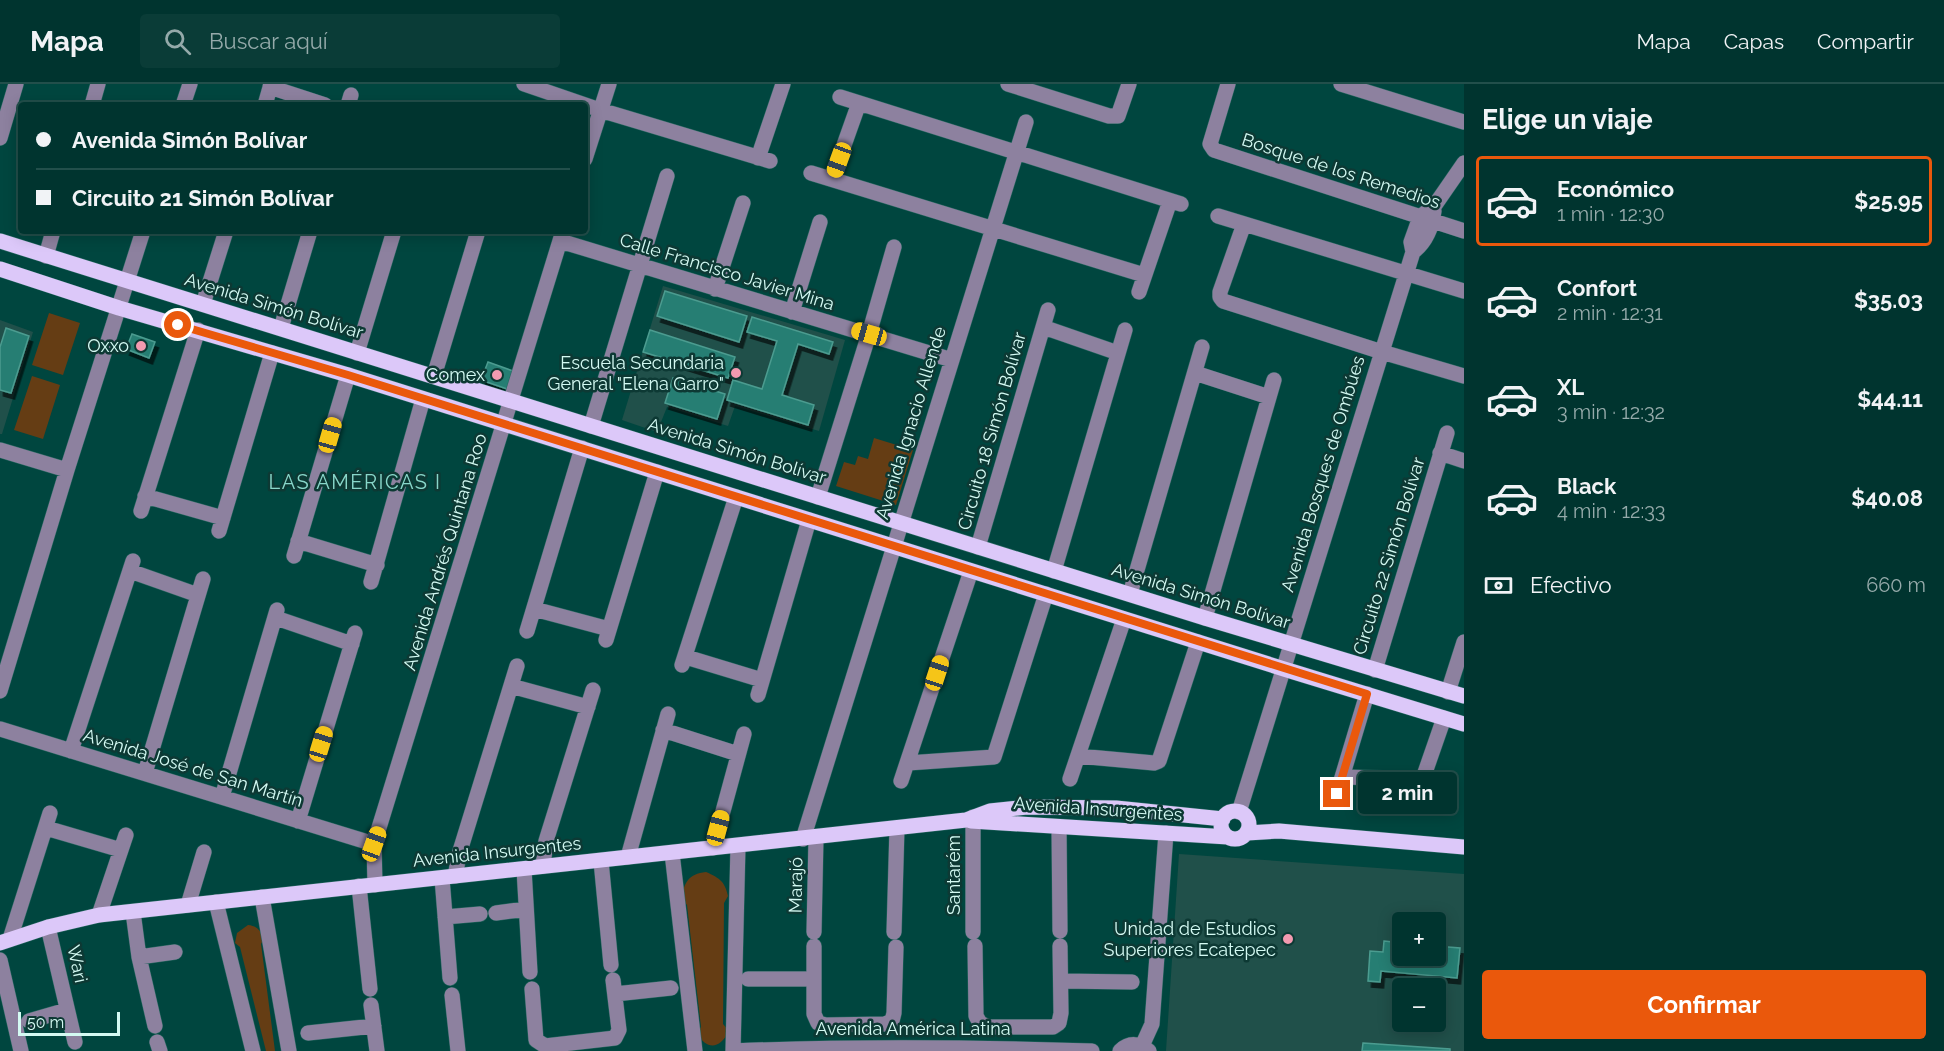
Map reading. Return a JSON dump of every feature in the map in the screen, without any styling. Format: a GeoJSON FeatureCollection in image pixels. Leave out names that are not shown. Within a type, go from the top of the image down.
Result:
{"type":"FeatureCollection","features":[{"type":"Feature","properties":{"kind":"main road","name":"Avenida Simón Bolívar"},"geometry":{"type":"LineString","coordinates":[[0,242],[1205,618],[1464,696]]}},
{"type":"Feature","properties":{"kind":"main road"},"geometry":{"type":"LineString","coordinates":[[0,269],[119,308],[348,375],[1464,724]]}},
{"type":"Feature","properties":{"kind":"main road"},"geometry":{"type":"LineString","coordinates":[[698,485],[706,462]]}},
{"type":"Feature","properties":{"kind":"main road","name":"Avenida Insurgentes"},"geometry":{"type":"LineString","coordinates":[[971,820],[990,811],[1027,807],[1116,808],[1223,819]]}},
{"type":"Feature","properties":{"kind":"main road"},"geometry":{"type":"LineString","coordinates":[[1245,822],[1238,839],[1228,837],[1221,825],[1227,814],[1233,811],[1245,822],[1279,831],[1464,847]]}},
{"type":"Feature","properties":{"kind":"main road","name":"Avenida Insurgentes"},"geometry":{"type":"LineString","coordinates":[[5,941],[48,927],[99,915],[971,820],[1228,837]]}},
{"type":"Feature","properties":{"kind":"street"},"geometry":{"type":"LineString","coordinates":[[0,138],[16,84]]}},
{"type":"Feature","properties":{"kind":"street"},"geometry":{"type":"LineString","coordinates":[[93,102],[98,84]]}},
{"type":"Feature","properties":{"kind":"street"},"geometry":{"type":"LineString","coordinates":[[184,102],[190,84]]}},
{"type":"Feature","properties":{"kind":"street"},"geometry":{"type":"LineString","coordinates":[[524,84],[577,102]]}},
{"type":"Feature","properties":{"kind":"street"},"geometry":{"type":"LineString","coordinates":[[588,149],[609,84]]}},
{"type":"Feature","properties":{"kind":"street"},"geometry":{"type":"LineString","coordinates":[[588,106],[764,159],[783,84]]}},
{"type":"Feature","properties":{"kind":"street"},"geometry":{"type":"LineString","coordinates":[[1008,84],[1109,116],[1118,116],[1129,84]]}},
{"type":"Feature","properties":{"kind":"street","name":"Bosque de los Remedios"},"geometry":{"type":"LineString","coordinates":[[1228,84],[1210,144],[1214,150],[1464,231]]}},
{"type":"Feature","properties":{"kind":"street"},"geometry":{"type":"LineString","coordinates":[[1341,84],[1464,122]]}},
{"type":"Feature","properties":{"kind":"street"},"geometry":{"type":"LineString","coordinates":[[266,102],[271,86],[316,102]]}},
{"type":"Feature","properties":{"kind":"street"},"geometry":{"type":"LineString","coordinates":[[840,98],[1175,202],[1139,292]]}},
{"type":"Feature","properties":{"kind":"street"},"geometry":{"type":"LineString","coordinates":[[832,179],[859,103]]}},
{"type":"Feature","properties":{"kind":"street","name":"Avenida Ignacio Allende"},"geometry":{"type":"LineString","coordinates":[[809,838],[893,546],[1026,122]]}},
{"type":"Feature","properties":{"kind":"street"},"geometry":{"type":"LineString","coordinates":[[1426,219],[1464,163]]}},
{"type":"Feature","properties":{"kind":"street"},"geometry":{"type":"LineString","coordinates":[[811,173],[1144,275]]}},
{"type":"Feature","properties":{"kind":"street"},"geometry":{"type":"LineString","coordinates":[[591,426],[667,176]]}},
{"type":"Feature","properties":{"kind":"street"},"geometry":{"type":"LineString","coordinates":[[715,289],[743,203]]}},
{"type":"Feature","properties":{"kind":"street"},"geometry":{"type":"LineString","coordinates":[[1218,216],[1464,291]]}},
{"type":"Feature","properties":{"kind":"street","name":"Avenida Bosques de Ombúes"},"geometry":{"type":"LineString","coordinates":[[1245,822],[1291,644],[1413,252],[1411,242],[1426,219]]}},
{"type":"Feature","properties":{"kind":"street"},"geometry":{"type":"LineString","coordinates":[[792,312],[820,222]]}},
{"type":"Feature","properties":{"kind":"street"},"geometry":{"type":"LineString","coordinates":[[1244,224],[1220,292],[1223,301],[1464,376]]}},
{"type":"Feature","properties":{"kind":"street"},"geometry":{"type":"LineString","coordinates":[[45,256],[52,234]]}},
{"type":"Feature","properties":{"kind":"street"},"geometry":{"type":"LineString","coordinates":[[0,691],[142,234]]}},
{"type":"Feature","properties":{"kind":"street"},"geometry":{"type":"LineString","coordinates":[[203,304],[225,234]]}},
{"type":"Feature","properties":{"kind":"street"},"geometry":{"type":"LineString","coordinates":[[281,328],[309,234]]}},
{"type":"Feature","properties":{"kind":"street"},"geometry":{"type":"LineString","coordinates":[[357,353],[393,234]]}},
{"type":"Feature","properties":{"kind":"street"},"geometry":{"type":"LineString","coordinates":[[434,376],[477,234]]}},
{"type":"Feature","properties":{"kind":"street","name":"Calle Francisco Javier Mina"},"geometry":{"type":"LineString","coordinates":[[561,236],[638,267],[952,360]]}},
{"type":"Feature","properties":{"kind":"street","name":"Avenida Andrés Quintana Roo"},"geometry":{"type":"LineString","coordinates":[[370,989],[367,886],[374,844],[561,236]]}},
{"type":"Feature","properties":{"kind":"street"},"geometry":{"type":"LineString","coordinates":[[818,497],[894,247]]}},
{"type":"Feature","properties":{"kind":"street","name":"Circuito 18 Simón Bolívar"},"geometry":{"type":"LineString","coordinates":[[978,547],[1048,310]]}},
{"type":"Feature","properties":{"kind":"street","name":"Circuito 18 Simón Bolívar"},"geometry":{"type":"LineString","coordinates":[[1043,327],[1118,353]]}},
{"type":"Feature","properties":{"kind":"street"},"geometry":{"type":"LineString","coordinates":[[141,511],[198,330]]}},
{"type":"Feature","properties":{"kind":"street"},"geometry":{"type":"LineString","coordinates":[[1054,570],[1125,330]]}},
{"type":"Feature","properties":{"kind":"street"},"geometry":{"type":"LineString","coordinates":[[1130,594],[1202,347]]}},
{"type":"Feature","properties":{"kind":"street"},"geometry":{"type":"LineString","coordinates":[[145,496],[221,524],[272,353]]}},
{"type":"Feature","properties":{"kind":"street"},"geometry":{"type":"LineString","coordinates":[[1195,373],[1269,397]]}},
{"type":"Feature","properties":{"kind":"street"},"geometry":{"type":"LineString","coordinates":[[348,375],[296,549],[377,565]]}},
{"type":"Feature","properties":{"kind":"street"},"geometry":{"type":"LineString","coordinates":[[1205,618],[1274,380]]}},
{"type":"Feature","properties":{"kind":"street"},"geometry":{"type":"LineString","coordinates":[[371,582],[423,399]]}},
{"type":"Feature","properties":{"kind":"street","name":"Circuito 22 Simón Bolívar"},"geometry":{"type":"LineString","coordinates":[[1375,670],[1447,433]]}},
{"type":"Feature","properties":{"kind":"street"},"geometry":{"type":"LineString","coordinates":[[527,631],[582,448]]}},
{"type":"Feature","properties":{"kind":"street"},"geometry":{"type":"LineString","coordinates":[[0,450],[67,470]]}},
{"type":"Feature","properties":{"kind":"street","name":"Circuito 22 Simón Bolívar"},"geometry":{"type":"LineString","coordinates":[[1440,453],[1464,461]]}},
{"type":"Feature","properties":{"kind":"street"},"geometry":{"type":"LineString","coordinates":[[534,609],[608,635],[657,472]]}},
{"type":"Feature","properties":{"kind":"street"},"geometry":{"type":"LineString","coordinates":[[736,497],[684,661],[760,687],[809,520]]}},
{"type":"Feature","properties":{"kind":"street"},"geometry":{"type":"LineString","coordinates":[[71,751],[132,566],[198,595]]}},
{"type":"Feature","properties":{"kind":"street"},"geometry":{"type":"LineString","coordinates":[[901,781],[971,571]]}},
{"type":"Feature","properties":{"kind":"street"},"geometry":{"type":"LineString","coordinates":[[145,773],[203,579]]}},
{"type":"Feature","properties":{"kind":"street"},"geometry":{"type":"LineString","coordinates":[[908,763],[994,757],[1046,594]]}},
{"type":"Feature","properties":{"kind":"street"},"geometry":{"type":"LineString","coordinates":[[222,797],[276,614],[353,638],[298,821]]}},
{"type":"Feature","properties":{"kind":"street"},"geometry":{"type":"LineString","coordinates":[[1070,779],[1124,619]]}},
{"type":"Feature","properties":{"kind":"street"},"geometry":{"type":"LineString","coordinates":[[1078,756],[1154,763],[1159,761],[1198,642]]}},
{"type":"Feature","properties":{"kind":"street"},"geometry":{"type":"LineString","coordinates":[[1449,692],[1464,642]]}},
{"type":"Feature","properties":{"kind":"street"},"geometry":{"type":"LineString","coordinates":[[450,978],[445,917],[448,877],[460,852],[517,666]]}},
{"type":"Feature","properties":{"kind":"street"},"geometry":{"type":"LineString","coordinates":[[511,686],[588,707]]}},
{"type":"Feature","properties":{"kind":"street"},"geometry":{"type":"LineString","coordinates":[[543,866],[546,841],[593,690]]}},
{"type":"Feature","properties":{"kind":"street"},"geometry":{"type":"LineString","coordinates":[[1337,794],[1367,694]]}},
{"type":"Feature","properties":{"kind":"street"},"geometry":{"type":"LineString","coordinates":[[628,857],[668,714]]}},
{"type":"Feature","properties":{"kind":"street"},"geometry":{"type":"LineString","coordinates":[[1343,777],[1422,783],[1444,718]]}},
{"type":"Feature","properties":{"kind":"street","name":"Avenida José de San Martín"},"geometry":{"type":"LineString","coordinates":[[0,729],[374,844]]}},
{"type":"Feature","properties":{"kind":"street"},"geometry":{"type":"LineString","coordinates":[[663,730],[738,754]]}},
{"type":"Feature","properties":{"kind":"street"},"geometry":{"type":"LineString","coordinates":[[713,848],[744,734]]}},
{"type":"Feature","properties":{"kind":"street","name":"Santarém"},"geometry":{"type":"LineString","coordinates":[[971,820],[976,1016],[980,1023],[988,1027],[1053,1027],[1059,1023],[1061,1013],[1061,981]]}},
{"type":"Feature","properties":{"kind":"street"},"geometry":{"type":"LineString","coordinates":[[5,941],[48,821],[124,843],[99,915]]}},
{"type":"Feature","properties":{"kind":"street"},"geometry":{"type":"LineString","coordinates":[[1059,827],[1061,981],[1132,982]]}},
{"type":"Feature","properties":{"kind":"street"},"geometry":{"type":"LineString","coordinates":[[855,1048],[856,1025],[885,1024],[892,1021],[894,1013],[897,828]]}},
{"type":"Feature","properties":{"kind":"street"},"geometry":{"type":"LineString","coordinates":[[1120,1051],[1129,1045],[1146,1048],[1152,1024],[1166,833]]}},
{"type":"Feature","properties":{"kind":"street","name":"Marajó"},"geometry":{"type":"LineString","coordinates":[[809,838],[814,939],[814,1014],[818,1023],[856,1025]]}},
{"type":"Feature","properties":{"kind":"street"},"geometry":{"type":"LineString","coordinates":[[733,1051],[738,846]]}},
{"type":"Feature","properties":{"kind":"street"},"geometry":{"type":"LineString","coordinates":[[188,905],[204,852]]}},
{"type":"Feature","properties":{"kind":"street"},"geometry":{"type":"LineString","coordinates":[[672,853],[695,1051]]}},
{"type":"Feature","properties":{"kind":"street"},"geometry":{"type":"LineString","coordinates":[[532,989],[536,1040],[545,1046],[583,1046],[615,1038],[619,1030],[601,861]]}},
{"type":"Feature","properties":{"kind":"street"},"geometry":{"type":"LineString","coordinates":[[524,869],[530,972]]}},
{"type":"Feature","properties":{"kind":"street"},"geometry":{"type":"LineString","coordinates":[[262,897],[288,1051]]}},
{"type":"Feature","properties":{"kind":"street"},"geometry":{"type":"LineString","coordinates":[[216,902],[253,1051]]}},
{"type":"Feature","properties":{"kind":"street"},"geometry":{"type":"LineString","coordinates":[[496,913],[526,909]]}},
{"type":"Feature","properties":{"kind":"street"},"geometry":{"type":"LineString","coordinates":[[133,912],[139,957],[155,1026]]}},
{"type":"Feature","properties":{"kind":"street"},"geometry":{"type":"LineString","coordinates":[[445,917],[480,914]]}},
{"type":"Feature","properties":{"kind":"street","name":"Wari"},"geometry":{"type":"LineString","coordinates":[[48,927],[75,1042]]}},
{"type":"Feature","properties":{"kind":"street"},"geometry":{"type":"LineString","coordinates":[[139,957],[175,952]]}},
{"type":"Feature","properties":{"kind":"street"},"geometry":{"type":"LineString","coordinates":[[0,960],[21,1051]]}},
{"type":"Feature","properties":{"kind":"street"},"geometry":{"type":"LineString","coordinates":[[748,979],[814,980]]}},
{"type":"Feature","properties":{"kind":"street"},"geometry":{"type":"LineString","coordinates":[[613,980],[671,988]]}},
{"type":"Feature","properties":{"kind":"street"},"geometry":{"type":"LineString","coordinates":[[452,995],[458,1051]]}},
{"type":"Feature","properties":{"kind":"street"},"geometry":{"type":"LineString","coordinates":[[371,1005],[377,1051]]}},
{"type":"Feature","properties":{"kind":"street","name":"Wari"},"geometry":{"type":"LineString","coordinates":[[29,1021],[67,1010]]}},
{"type":"Feature","properties":{"kind":"street"},"geometry":{"type":"LineString","coordinates":[[308,1033],[374,1026]]}},
{"type":"Feature","properties":{"kind":"street"},"geometry":{"type":"LineString","coordinates":[[1013,1027],[1013,1048]]}},
{"type":"Feature","properties":{"kind":"street","name":"Avenida América Latina"},"geometry":{"type":"LineString","coordinates":[[733,1051],[855,1048],[1013,1048],[1092,1051]]}},
{"type":"Feature","properties":{"kind":"shaded area","name":"Escuela Secundaria General \"Elena Garro\""},"geometry":{"type":"Polygon","coordinates":[[[663,286],[845,340],[819,431],[735,406],[728,426],[667,407],[657,432],[622,420],[663,286]]]}},
{"type":"Feature","properties":{"kind":"shaded area"},"geometry":{"type":"Polygon","coordinates":[[[49,313],[80,323],[63,375],[32,365],[49,313]]]}},
{"type":"Feature","properties":{"kind":"shaded area"},"geometry":{"type":"Polygon","coordinates":[[[0,320],[33,332],[2,434],[0,434],[0,320]]]}},
{"type":"Feature","properties":{"kind":"shaded area"},"geometry":{"type":"Polygon","coordinates":[[[32,376],[60,385],[43,439],[14,430],[32,376]]]}},
{"type":"Feature","properties":{"kind":"shaded area"},"geometry":{"type":"Polygon","coordinates":[[[874,438],[913,450],[896,505],[836,486],[844,462],[855,465],[858,456],[868,459],[874,438]]]}},
{"type":"Feature","properties":{"kind":"shaded area","name":"Unidad de Estudios Superiores Ecatepec"},"geometry":{"type":"Polygon","coordinates":[[[1179,854],[1464,874],[1464,1051],[1166,1051],[1179,854]]]}},
{"type":"Feature","properties":{"kind":"shaded area"},"geometry":{"type":"Polygon","coordinates":[[[706,872],[721,881],[728,896],[724,903],[723,1024],[729,1031],[722,1041],[713,1046],[705,1043],[697,1033],[701,1027],[687,905],[681,898],[688,880],[706,872]]]}},
{"type":"Feature","properties":{"kind":"shaded area"},"geometry":{"type":"Polygon","coordinates":[[[248,925],[258,929],[264,938],[261,944],[275,1051],[266,1051],[240,947],[235,943],[237,933],[248,925]]]}},
{"type":"Feature","properties":{"kind":"building"},"geometry":{"type":"Polygon","coordinates":[[[665,291],[747,316],[739,342],[657,316],[665,291]]]}},
{"type":"Feature","properties":{"kind":"building"},"geometry":{"type":"Polygon","coordinates":[[[752,317],[833,342],[829,354],[798,344],[782,395],[814,405],[808,425],[727,400],[733,380],[762,389],[777,341],[747,332],[752,317]]]}},
{"type":"Feature","properties":{"kind":"building"},"geometry":{"type":"Polygon","coordinates":[[[6,328],[29,336],[11,393],[0,390],[0,347],[6,328]]]}},
{"type":"Feature","properties":{"kind":"building"},"geometry":{"type":"Polygon","coordinates":[[[650,330],[735,357],[728,378],[643,352],[650,330]]]}},
{"type":"Feature","properties":{"kind":"building","name":"Oxxo"},"geometry":{"type":"Polygon","coordinates":[[[132,334],[155,342],[149,358],[126,349],[132,334]]]}},
{"type":"Feature","properties":{"kind":"building","name":"Comex"},"geometry":{"type":"Polygon","coordinates":[[[488,362],[513,371],[507,389],[481,380],[488,362]]]}},
{"type":"Feature","properties":{"kind":"building"},"geometry":{"type":"Polygon","coordinates":[[[673,378],[725,394],[717,419],[665,403],[673,378]]]}},
{"type":"Feature","properties":{"kind":"building"},"geometry":{"type":"Polygon","coordinates":[[[1384,941],[1392,942],[1392,966],[1446,966],[1446,947],[1460,948],[1457,978],[1381,971],[1380,982],[1368,981],[1370,951],[1383,952],[1384,941]]]}},
{"type":"Feature","properties":{"kind":"building"},"geometry":{"type":"Polygon","coordinates":[[[1363,1043],[1450,1049],[1450,1051],[1362,1051],[1363,1043]]]}},
{"type":"Feature","properties":{"kind":"place","name":"Oxxo"},"geometry":{"type":"Point","coordinates":[141,346]}},
{"type":"Feature","properties":{"kind":"place","name":"Escuela Secundaria General \"Elena Garro\""},"geometry":{"type":"Point","coordinates":[736,373]}},
{"type":"Feature","properties":{"kind":"place","name":"Comex"},"geometry":{"type":"Point","coordinates":[497,375]}},
{"type":"Feature","properties":{"kind":"place","name":"Unidad de Estudios Superiores Ecatepec"},"geometry":{"type":"Point","coordinates":[1288,939]}},
{"type":"Feature","properties":{"kind":"district","name":"LAS AMÉRICAS I"},"geometry":{"type":"Point","coordinates":[355,482]}},
{"type":"Feature","properties":{"kind":"route"},"geometry":{"type":"LineString","coordinates":[[178,325],[348,375],[1367,694],[1337,794]]}}]}
